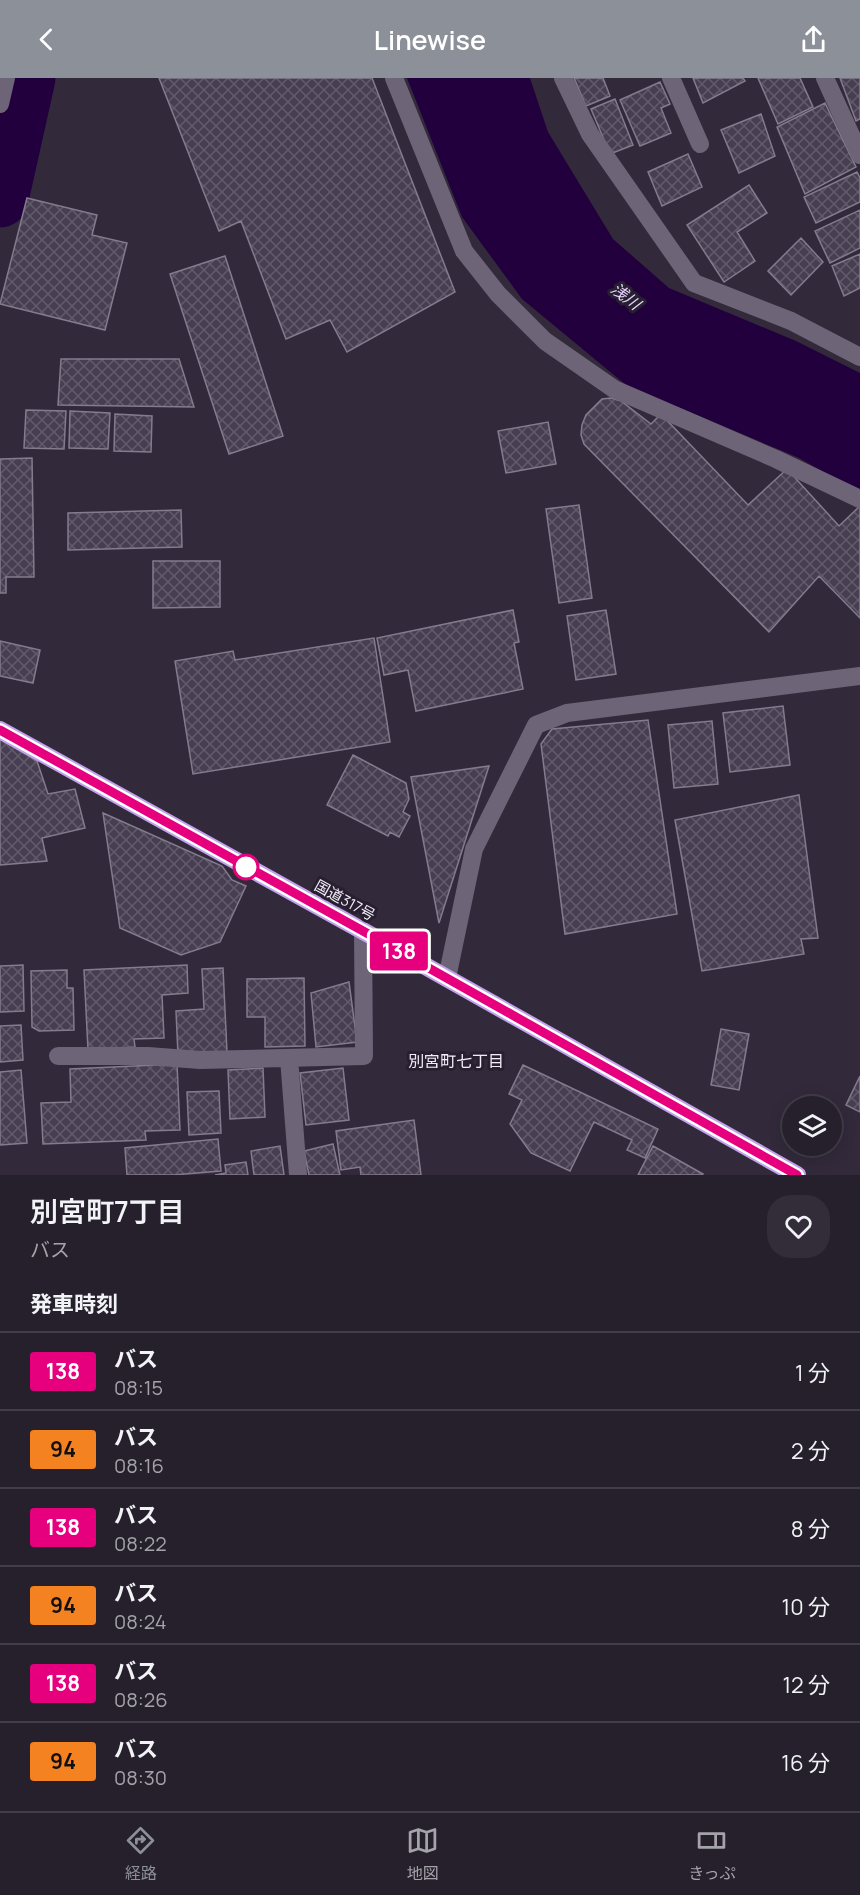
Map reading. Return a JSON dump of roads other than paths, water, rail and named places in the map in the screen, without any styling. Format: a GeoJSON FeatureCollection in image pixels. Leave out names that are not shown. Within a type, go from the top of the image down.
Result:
{"type":"FeatureCollection","features":[{"type":"Feature","properties":{"kind":"highway","name":"国道317号"},"geometry":{"type":"LineString","coordinates":[[0,730],[797,1175]]}},
{"type":"Feature","properties":{"kind":"street"},"geometry":{"type":"LineString","coordinates":[[0,104],[6,78]]}},
{"type":"Feature","properties":{"kind":"street"},"geometry":{"type":"LineString","coordinates":[[394,78],[464,251],[498,294],[544,342],[614,389],[776,459],[860,499]]}},
{"type":"Feature","properties":{"kind":"street"},"geometry":{"type":"LineString","coordinates":[[563,78],[590,134],[694,283],[791,321],[860,357]]}},
{"type":"Feature","properties":{"kind":"street"},"geometry":{"type":"LineString","coordinates":[[671,78],[700,144]]}},
{"type":"Feature","properties":{"kind":"street"},"geometry":{"type":"LineString","coordinates":[[825,78],[860,156]]}},
{"type":"Feature","properties":{"kind":"street"},"geometry":{"type":"LineString","coordinates":[[447,978],[474,849],[537,724],[567,713],[860,676]]}},
{"type":"Feature","properties":{"kind":"street"},"geometry":{"type":"LineString","coordinates":[[58,1056],[147,1056],[200,1060],[364,1056],[363,931]]}},
{"type":"Feature","properties":{"kind":"street"},"geometry":{"type":"LineString","coordinates":[[289,1058],[298,1175]]}},
{"type":"Feature","properties":{"kind":"water","name":"浅川"},"geometry":{"type":"Polygon","coordinates":[[[407,78],[530,78],[548,132],[613,239],[669,288],[796,341],[860,373],[860,493],[799,458],[626,385],[522,299],[462,217],[407,78]]]}},
{"type":"Feature","properties":{"kind":"waterway"},"geometry":{"type":"LineString","coordinates":[[0,199],[27,78]]}},
{"type":"Feature","properties":{"kind":"district","name":"別宮町七丁目"},"geometry":{"type":"Point","coordinates":[456,1061]}}]}
